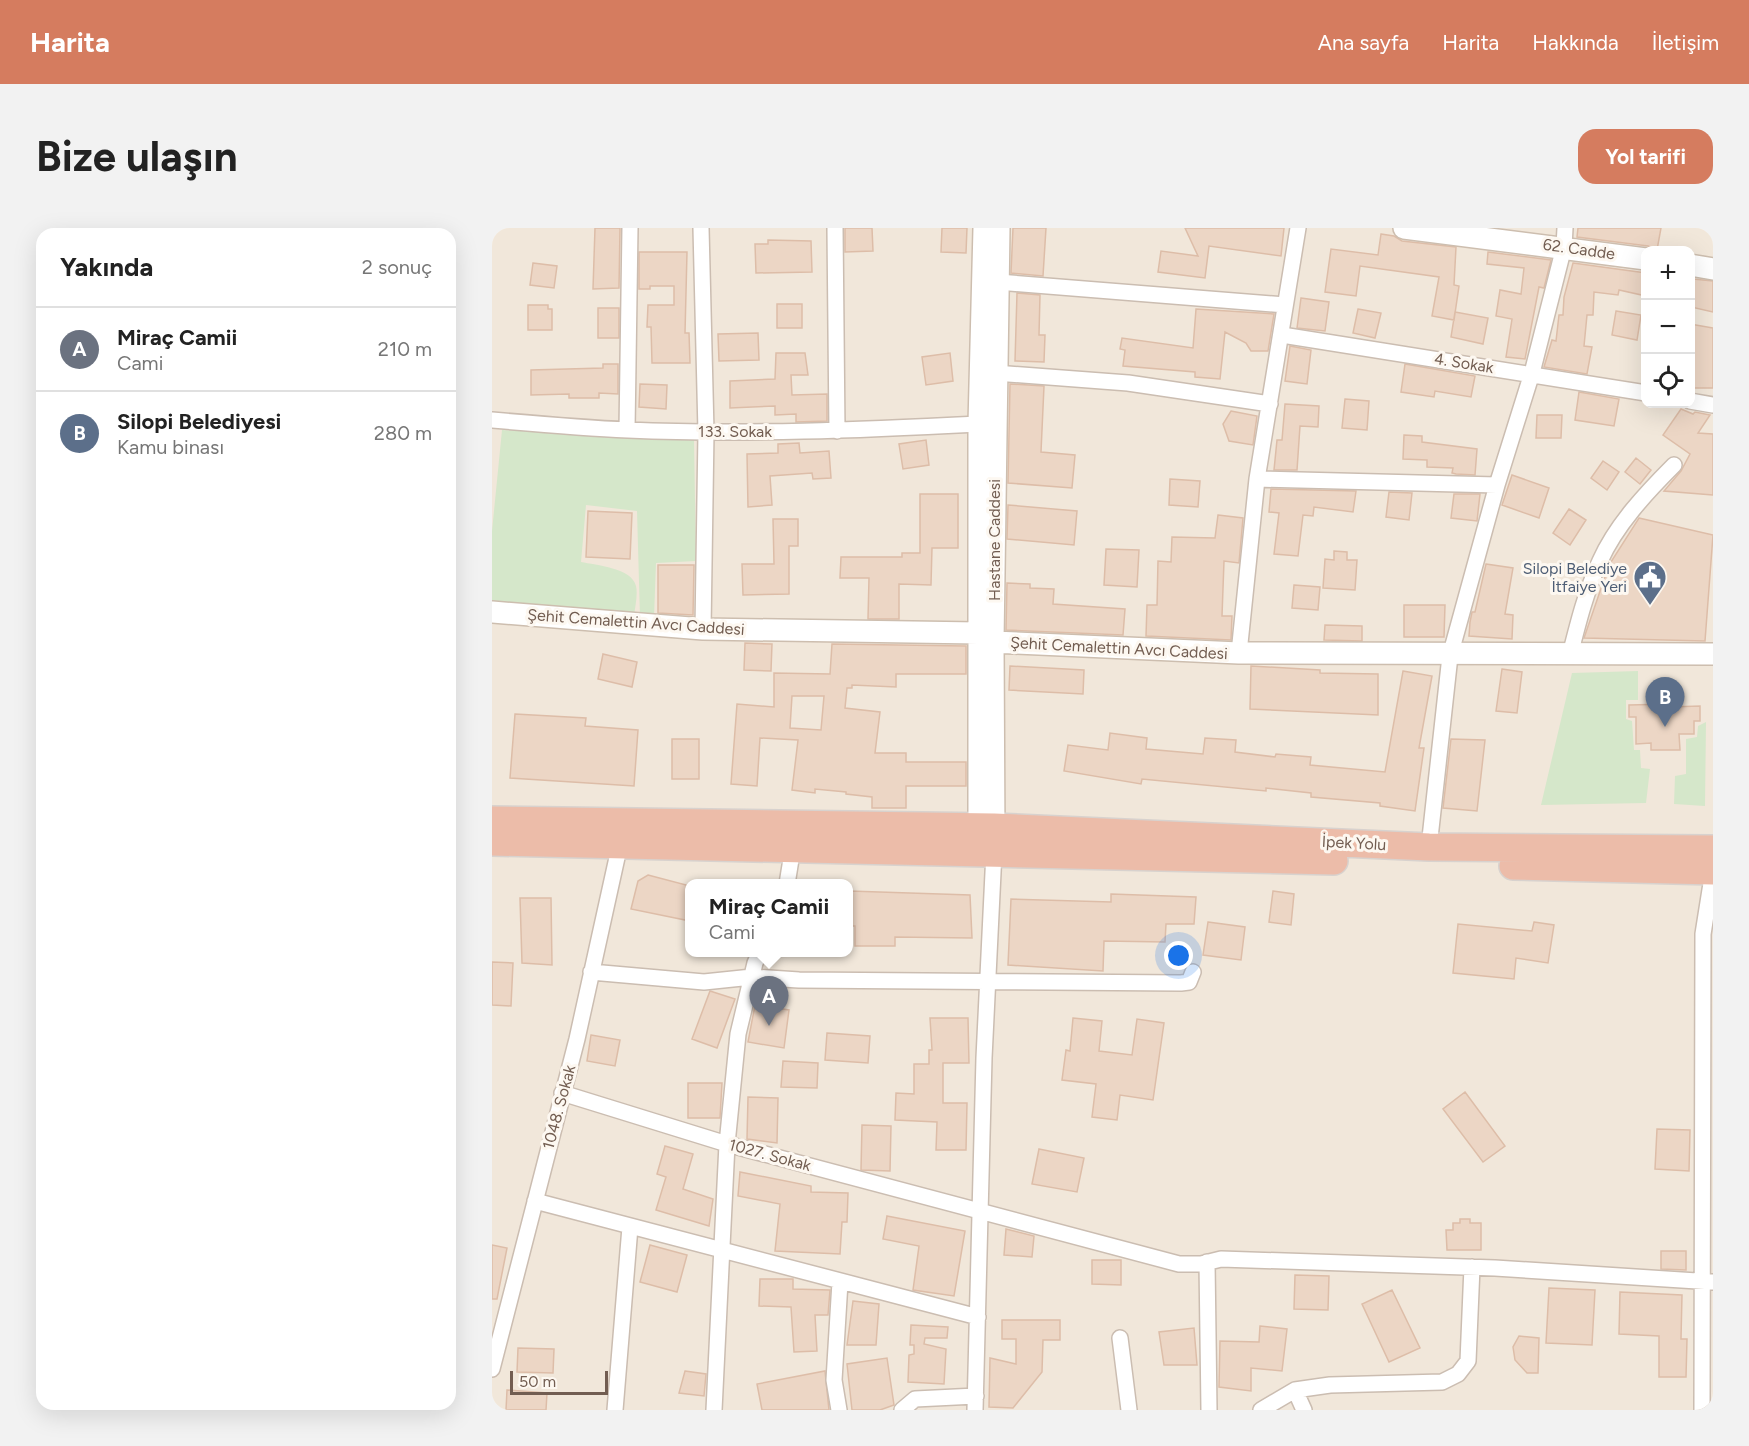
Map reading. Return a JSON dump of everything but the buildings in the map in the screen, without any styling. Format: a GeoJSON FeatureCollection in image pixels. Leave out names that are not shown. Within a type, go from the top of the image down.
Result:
{"type":"FeatureCollection","features":[{"type":"Feature","properties":{"kind":"highway"},"geometry":{"type":"LineString","coordinates":[[492,820],[1713,871]]}},
{"type":"Feature","properties":{"kind":"highway"},"geometry":{"type":"LineString","coordinates":[[492,842],[793,847],[986,839]]}},
{"type":"Feature","properties":{"kind":"highway","name":"İpek Yolu"},"geometry":{"type":"LineString","coordinates":[[986,839],[1429,847],[1713,849]]}},
{"type":"Feature","properties":{"kind":"street"},"geometry":{"type":"LineString","coordinates":[[627,430],[630,228]]}},
{"type":"Feature","properties":{"kind":"street"},"geometry":{"type":"LineString","coordinates":[[701,228],[706,432],[703,629]]}},
{"type":"Feature","properties":{"kind":"street"},"geometry":{"type":"LineString","coordinates":[[835,228],[837,431]]}},
{"type":"Feature","properties":{"kind":"street","name":"Hastane Caddesi"},"geometry":{"type":"LineString","coordinates":[[984,228],[979,424],[986,637],[986,839]]}},
{"type":"Feature","properties":{"kind":"street","name":"Hastane Caddesi"},"geometry":{"type":"LineString","coordinates":[[986,637],[999,228]]}},
{"type":"Feature","properties":{"kind":"street"},"geometry":{"type":"LineString","coordinates":[[1239,653],[1257,478],[1298,228]]}},
{"type":"Feature","properties":{"kind":"street","name":"62. Cadde"},"geometry":{"type":"LineString","coordinates":[[1404,228],[1565,237],[1641,258]]}},
{"type":"Feature","properties":{"kind":"street"},"geometry":{"type":"LineString","coordinates":[[1429,847],[1450,656],[1497,485],[1532,373],[1565,237]]}},
{"type":"Feature","properties":{"kind":"street"},"geometry":{"type":"LineString","coordinates":[[1695,266],[1713,268]]}},
{"type":"Feature","properties":{"kind":"street"},"geometry":{"type":"LineString","coordinates":[[998,282],[1285,305]]}},
{"type":"Feature","properties":{"kind":"street","name":"4. Sokak"},"geometry":{"type":"LineString","coordinates":[[1282,335],[1641,392]]}},
{"type":"Feature","properties":{"kind":"street"},"geometry":{"type":"LineString","coordinates":[[995,373],[1128,383],[1270,404]]}},
{"type":"Feature","properties":{"kind":"street"},"geometry":{"type":"LineString","coordinates":[[1695,402],[1713,405]]}},
{"type":"Feature","properties":{"kind":"street","name":"133. Sokak"},"geometry":{"type":"LineString","coordinates":[[492,420],[627,430],[706,432],[837,431],[979,424]]}},
{"type":"Feature","properties":{"kind":"street"},"geometry":{"type":"LineString","coordinates":[[1570,655],[1581,609],[1600,559],[1622,523],[1674,465]]}},
{"type":"Feature","properties":{"kind":"street"},"geometry":{"type":"LineString","coordinates":[[1257,478],[1497,485]]}},
{"type":"Feature","properties":{"kind":"street","name":"Şehit Cemalettin Avcı Caddesi"},"geometry":{"type":"LineString","coordinates":[[492,612],[703,629],[986,637],[1239,653],[1450,656],[1713,654]]}},
{"type":"Feature","properties":{"kind":"street"},"geometry":{"type":"LineString","coordinates":[[902,1410],[915,1399],[975,1403],[987,982],[986,839]]}},
{"type":"Feature","properties":{"kind":"street","name":"1048. Sokak"},"geometry":{"type":"LineString","coordinates":[[492,1369],[562,1093],[578,1039],[620,844]]}},
{"type":"Feature","properties":{"kind":"street"},"geometry":{"type":"LineString","coordinates":[[788,879],[793,847]]}},
{"type":"Feature","properties":{"kind":"street"},"geometry":{"type":"LineString","coordinates":[[1702,1410],[1708,1282],[1708,1029],[1703,934],[1713,871]]}},
{"type":"Feature","properties":{"kind":"street"},"geometry":{"type":"LineString","coordinates":[[714,1410],[727,1144],[738,1034],[758,957]]}},
{"type":"Feature","properties":{"kind":"street"},"geometry":{"type":"LineString","coordinates":[[591,972],[704,982],[752,977],[799,980],[1181,983],[1189,982],[1193,972]]}},
{"type":"Feature","properties":{"kind":"street","name":"1027. Sokak"},"geometry":{"type":"LineString","coordinates":[[562,1093],[727,1144],[1179,1263],[1207,1262],[1221,1258],[1472,1267],[1708,1282]]}},
{"type":"Feature","properties":{"kind":"street"},"geometry":{"type":"LineString","coordinates":[[535,1201],[978,1317]]}},
{"type":"Feature","properties":{"kind":"street"},"geometry":{"type":"LineString","coordinates":[[615,1410],[630,1227]]}},
{"type":"Feature","properties":{"kind":"street"},"geometry":{"type":"LineString","coordinates":[[1207,1262],[1209,1410]]}},
{"type":"Feature","properties":{"kind":"street"},"geometry":{"type":"LineString","coordinates":[[1261,1410],[1295,1390],[1330,1385],[1442,1382],[1458,1374],[1468,1361],[1472,1267]]}},
{"type":"Feature","properties":{"kind":"street"},"geometry":{"type":"LineString","coordinates":[[839,1410],[834,1380],[840,1282]]}},
{"type":"Feature","properties":{"kind":"street"},"geometry":{"type":"LineString","coordinates":[[1120,1338],[1129,1410]]}},
{"type":"Feature","properties":{"kind":"street"},"geometry":{"type":"LineString","coordinates":[[1295,1390],[1304,1410]]}},
{"type":"Feature","properties":{"kind":"shaded area"},"geometry":{"type":"Polygon","coordinates":[[[492,228],[1713,228],[1713,1410],[492,1410],[492,228]]]}},
{"type":"Feature","properties":{"kind":"green space"},"geometry":{"type":"Polygon","coordinates":[[[502,430],[694,439],[696,561],[656,563],[654,617],[640,617],[637,511],[586,505],[581,562],[613,568],[633,580],[637,593],[634,616],[492,603],[492,531],[502,430]]]}},
{"type":"Feature","properties":{"kind":"green space"},"geometry":{"type":"Polygon","coordinates":[[[1638,671],[1638,700],[1626,700],[1626,719],[1632,721],[1634,750],[1640,750],[1641,768],[1650,769],[1646,803],[1541,805],[1572,673],[1638,671]]]}},
{"type":"Feature","properties":{"kind":"green space"},"geometry":{"type":"Polygon","coordinates":[[[1706,722],[1705,806],[1674,804],[1675,776],[1686,774],[1686,739],[1697,737],[1698,726],[1706,722]]]}},
{"type":"Feature","properties":{"kind":"place","name":"Silopi Belediye İtfaiye Yeri"},"geometry":{"type":"Point","coordinates":[1650,606]}},
{"type":"Feature","properties":{"kind":"place","name":"Silopi Belediyesi"},"geometry":{"type":"Point","coordinates":[1665,727]}},
{"type":"Feature","properties":{"kind":"place","name":"Miraç Camii"},"geometry":{"type":"Point","coordinates":[769,1026]}}]}
